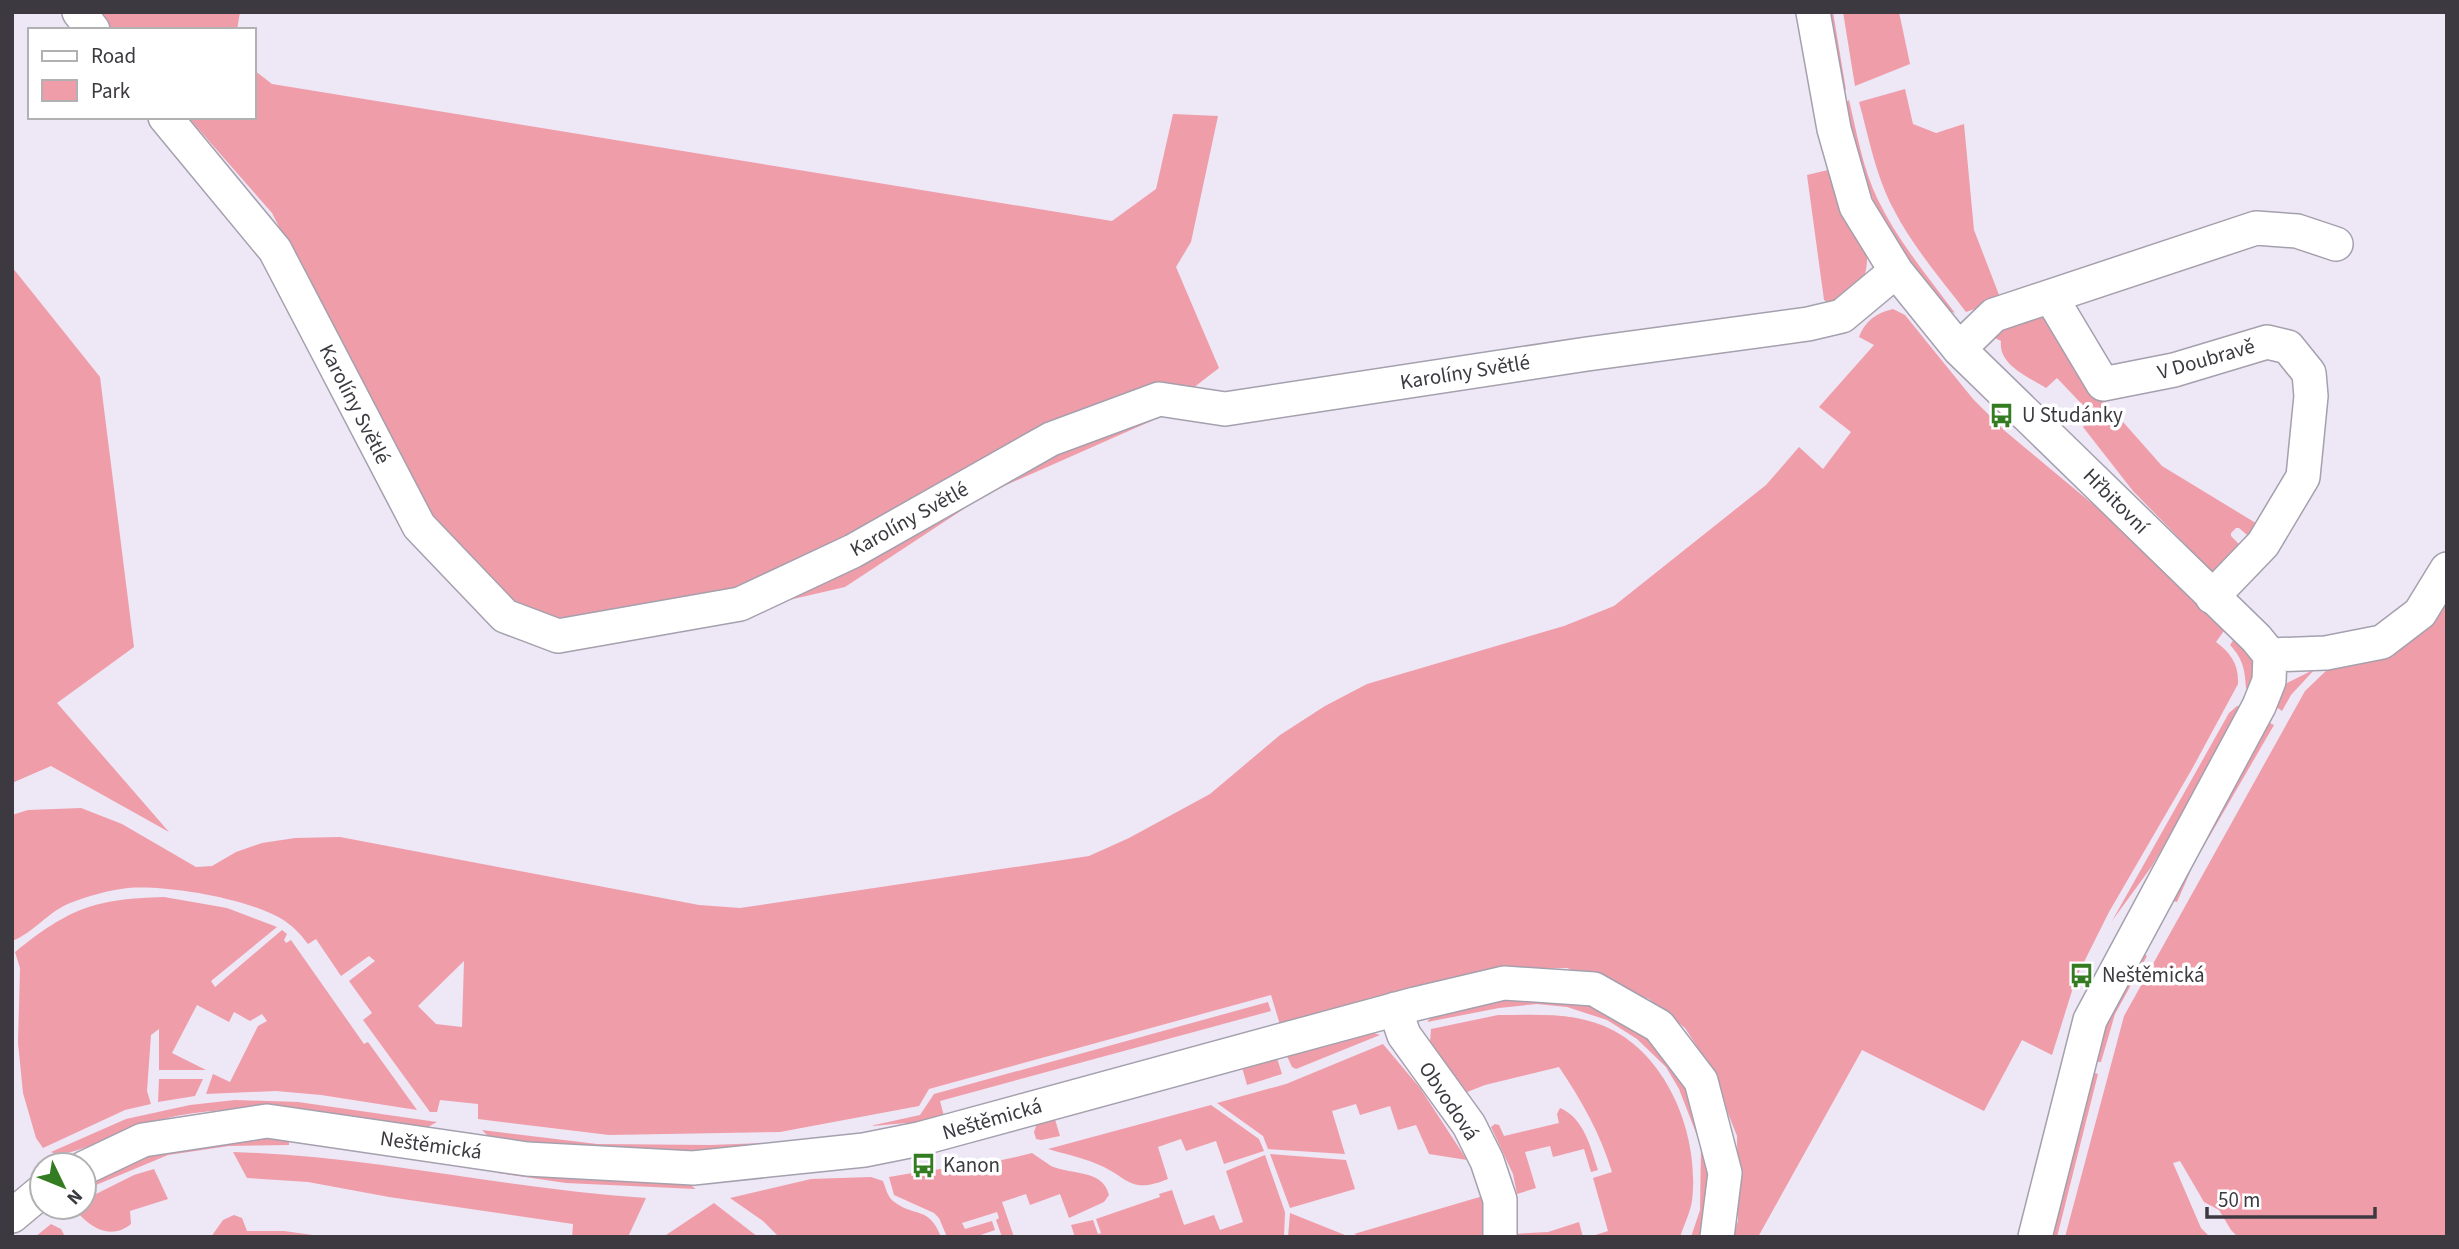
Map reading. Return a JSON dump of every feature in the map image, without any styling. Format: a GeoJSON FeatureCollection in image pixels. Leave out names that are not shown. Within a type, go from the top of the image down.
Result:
{"type":"FeatureCollection","features":[{"type":"Feature","properties":{"kind":"street"},"geometry":{"type":"LineString","coordinates":[[79,12],[91,28]]}},
{"type":"Feature","properties":{"kind":"street","name":"Hřbitovní"},"geometry":{"type":"LineString","coordinates":[[1813,12],[1835,129],[1856,206],[1896,271],[1959,349],[2256,638],[2270,655]]}},
{"type":"Feature","properties":{"kind":"street","name":"Karolíny Světlé"},"geometry":{"type":"LineString","coordinates":[[166,119],[275,250],[419,526],[505,616],[558,636],[740,604],[853,551],[1051,439],[1159,399],[1225,409],[1587,354],[1808,324],[1842,316],[1896,271]]}},
{"type":"Feature","properties":{"kind":"street"},"geometry":{"type":"LineString","coordinates":[[1959,349],[1994,315],[2256,228],[2297,231],[2336,244]]}},
{"type":"Feature","properties":{"kind":"street","name":"V Doubravě"},"geometry":{"type":"LineString","coordinates":[[2052,297],[2103,384],[2174,370],[2267,342],[2288,347],[2309,373],[2311,396],[2303,477],[2263,544],[2212,597]]}},
{"type":"Feature","properties":{"kind":"street"},"geometry":{"type":"LineString","coordinates":[[2035,1237],[2090,1020],[2259,706],[2269,681],[2270,655],[2326,653],[2382,642],[2420,613],[2447,569]]}},
{"type":"Feature","properties":{"kind":"street","name":"Neštěmická"},"geometry":{"type":"LineString","coordinates":[[98,1161],[143,1140],[267,1121],[527,1159],[693,1168],[864,1150],[919,1139],[1395,1009],[1504,983],[1594,989],[1659,1026],[1701,1081],[1725,1173],[1717,1237]]}},
{"type":"Feature","properties":{"kind":"street","name":"Obvodová"},"geometry":{"type":"LineString","coordinates":[[1395,1009],[1404,1035],[1469,1125],[1487,1161],[1500,1200],[1500,1237]]}},
{"type":"Feature","properties":{"kind":"street"},"geometry":{"type":"LineString","coordinates":[[12,1216],[28,1203]]}},
{"type":"Feature","properties":{"kind":"green space"},"geometry":{"type":"Polygon","coordinates":[[[96,12],[240,12],[237,28],[109,28],[96,12]]]}},
{"type":"Feature","properties":{"kind":"green space"},"geometry":{"type":"Polygon","coordinates":[[[1826,12],[1833,12],[1846,90],[1841,89],[1826,12]]]}},
{"type":"Feature","properties":{"kind":"green space"},"geometry":{"type":"Polygon","coordinates":[[[1843,12],[1899,12],[1910,64],[1855,86],[1843,12]]]}},
{"type":"Feature","properties":{"kind":"green space"},"geometry":{"type":"Polygon","coordinates":[[[256,72],[272,84],[1112,221],[1156,189],[1173,114],[1218,116],[1191,242],[1176,267],[1219,368],[1149,422],[988,493],[845,587],[607,642],[519,609],[427,517],[272,213],[190,119],[256,119],[256,72]]]}},
{"type":"Feature","properties":{"kind":"green space"},"geometry":{"type":"Polygon","coordinates":[[[1905,89],[1913,124],[1936,133],[1964,124],[1974,230],[2001,300],[1966,312],[1919,250],[1902,224],[1882,184],[1859,102],[1905,89]]]}},
{"type":"Feature","properties":{"kind":"green space"},"geometry":{"type":"Polygon","coordinates":[[[1849,100],[1864,164],[1878,200],[1904,244],[1955,313],[1946,309],[1932,294],[1883,225],[1858,161],[1843,105],[1849,100]]]}},
{"type":"Feature","properties":{"kind":"green space"},"geometry":{"type":"Polygon","coordinates":[[[1832,169],[1867,254],[1863,279],[1834,306],[1824,300],[1807,175],[1832,169]]]}},
{"type":"Feature","properties":{"kind":"green space"},"geometry":{"type":"Polygon","coordinates":[[[12,267],[100,377],[134,647],[57,703],[169,832],[51,766],[12,783],[12,267]]]}},
{"type":"Feature","properties":{"kind":"green space"},"geometry":{"type":"Polygon","coordinates":[[[1893,309],[1905,315],[1973,399],[2005,431],[2107,516],[2226,628],[2216,642],[2233,660],[2238,684],[2109,912],[2076,978],[2052,1055],[2022,1040],[1984,1111],[1862,1050],[1758,1237],[1732,1237],[1738,1221],[1737,1136],[1709,1065],[1685,1028],[1649,999],[1567,968],[1509,969],[1281,1028],[1271,995],[929,1089],[919,1106],[780,1132],[609,1135],[478,1119],[478,1104],[440,1100],[437,1112],[430,1112],[363,1020],[372,1013],[349,981],[375,961],[369,956],[341,976],[316,939],[308,944],[285,921],[252,906],[187,891],[121,889],[70,903],[12,941],[12,815],[28,810],[81,808],[122,824],[196,867],[212,866],[236,852],[262,843],[295,838],[340,837],[699,905],[740,908],[1089,856],[1129,838],[1210,794],[1280,735],[1325,706],[1367,684],[1564,626],[1614,606],[1766,485],[1799,447],[1823,469],[1851,432],[1819,407],[1874,345],[1859,337],[1864,326],[1876,315],[1893,309]],[[464,961],[418,1006],[436,1024],[462,1027],[464,961]]]}},
{"type":"Feature","properties":{"kind":"green space"},"geometry":{"type":"Polygon","coordinates":[[[2024,314],[2052,317],[2093,388],[2162,466],[2264,528],[2253,540],[2239,528],[2231,533],[2244,549],[2216,576],[2133,491],[2083,427],[2093,416],[2057,378],[2046,388],[2009,364],[2001,349],[2001,341],[1993,337],[2024,314]]]}},
{"type":"Feature","properties":{"kind":"green space"},"geometry":{"type":"Polygon","coordinates":[[[2447,593],[2447,1237],[2238,1237],[2219,1210],[2204,1202],[2180,1161],[2173,1163],[2201,1228],[2210,1237],[2065,1237],[2124,1016],[2305,691],[2330,667],[2447,593]]]}},
{"type":"Feature","properties":{"kind":"green space"},"geometry":{"type":"Polygon","coordinates":[[[2236,636],[2254,661],[2252,694],[2246,688],[2241,660],[2230,645],[2236,636]]]}},
{"type":"Feature","properties":{"kind":"green space"},"geometry":{"type":"Polygon","coordinates":[[[2315,669],[2291,695],[2282,711],[2275,706],[2287,683],[2315,669]]]}},
{"type":"Feature","properties":{"kind":"green space"},"geometry":{"type":"Polygon","coordinates":[[[2237,706],[2245,706],[2152,866],[2112,921],[2229,713],[2237,706]]]}},
{"type":"Feature","properties":{"kind":"green space"},"geometry":{"type":"Polygon","coordinates":[[[2266,721],[2274,725],[2194,863],[2177,902],[2173,901],[2266,721]]]}},
{"type":"Feature","properties":{"kind":"green space"},"geometry":{"type":"Polygon","coordinates":[[[164,897],[227,908],[277,927],[211,981],[215,987],[282,930],[287,934],[284,940],[286,943],[291,940],[364,1044],[368,1042],[417,1110],[276,1091],[206,1094],[213,1074],[230,1082],[258,1026],[267,1021],[262,1014],[250,1021],[234,1012],[229,1022],[197,1005],[172,1053],[206,1070],[159,1070],[159,1029],[151,1035],[147,1091],[151,1104],[125,1110],[43,1148],[36,1138],[23,1093],[18,1043],[20,968],[15,952],[52,925],[84,909],[119,900],[164,897]]]}},
{"type":"Feature","properties":{"kind":"green space"},"geometry":{"type":"Polygon","coordinates":[[[2144,954],[2147,956],[2115,1014],[2101,1062],[2092,1061],[2108,1011],[2144,954]]]}},
{"type":"Feature","properties":{"kind":"green space"},"geometry":{"type":"Polygon","coordinates":[[[1502,997],[1567,999],[1613,1012],[1645,1032],[1688,1081],[1710,1176],[1700,1237],[1691,1237],[1700,1210],[1701,1146],[1679,1089],[1666,1067],[1637,1039],[1607,1020],[1567,1007],[1537,1004],[1499,1008],[1427,1022],[1433,1015],[1502,997]]]}},
{"type":"Feature","properties":{"kind":"green space"},"geometry":{"type":"Polygon","coordinates":[[[1268,1002],[1271,1011],[940,1101],[945,1120],[870,1126],[920,1115],[934,1094],[1268,1002]]]}},
{"type":"Feature","properties":{"kind":"green space"},"geometry":{"type":"Polygon","coordinates":[[[1498,1015],[1578,1018],[1604,1026],[1626,1039],[1646,1056],[1675,1099],[1691,1150],[1692,1201],[1680,1237],[1589,1237],[1608,1231],[1593,1178],[1612,1172],[1590,1118],[1559,1067],[1467,1092],[1430,1043],[1431,1029],[1498,1015]]]}},
{"type":"Feature","properties":{"kind":"green space"},"geometry":{"type":"Polygon","coordinates":[[[1364,1030],[1380,1035],[1296,1069],[1292,1067],[1285,1052],[1364,1030]]]}},
{"type":"Feature","properties":{"kind":"green space"},"geometry":{"type":"Polygon","coordinates":[[[1383,1044],[1420,1088],[1467,1160],[1429,1154],[1416,1125],[1398,1130],[1390,1106],[1360,1115],[1356,1104],[1332,1111],[1345,1154],[1268,1149],[1263,1136],[1217,1103],[1286,1084],[1383,1044]]]}},
{"type":"Feature","properties":{"kind":"green space"},"geometry":{"type":"Polygon","coordinates":[[[1276,1055],[1282,1074],[1247,1085],[1241,1064],[1276,1055]]]}},
{"type":"Feature","properties":{"kind":"green space"},"geometry":{"type":"Polygon","coordinates":[[[2089,1071],[2098,1074],[2057,1237],[2045,1237],[2089,1071]]]}},
{"type":"Feature","properties":{"kind":"green space"},"geometry":{"type":"Polygon","coordinates":[[[159,1079],[203,1079],[195,1096],[158,1102],[159,1079]]]}},
{"type":"Feature","properties":{"kind":"green space"},"geometry":{"type":"Polygon","coordinates":[[[235,1100],[298,1102],[437,1122],[426,1128],[280,1110],[208,1111],[136,1127],[74,1151],[53,1151],[126,1119],[190,1105],[235,1100]]]}},
{"type":"Feature","properties":{"kind":"green space"},"geometry":{"type":"Polygon","coordinates":[[[1211,1105],[1259,1139],[1264,1151],[1224,1164],[1216,1141],[1186,1151],[1181,1139],[1158,1147],[1168,1179],[1137,1185],[1091,1162],[1048,1149],[1211,1105]]]}},
{"type":"Feature","properties":{"kind":"green space"},"geometry":{"type":"Polygon","coordinates":[[[1560,1108],[1581,1126],[1598,1170],[1591,1172],[1584,1149],[1553,1157],[1550,1146],[1525,1152],[1536,1188],[1517,1194],[1513,1174],[1491,1127],[1499,1125],[1504,1136],[1559,1123],[1557,1114],[1560,1108]]]}},
{"type":"Feature","properties":{"kind":"green space"},"geometry":{"type":"Polygon","coordinates":[[[1054,1116],[1060,1136],[1036,1139],[1034,1132],[1038,1120],[1054,1116]]]}},
{"type":"Feature","properties":{"kind":"green space"},"geometry":{"type":"Polygon","coordinates":[[[482,1130],[597,1144],[710,1145],[791,1142],[763,1151],[612,1153],[488,1136],[482,1130]]]}},
{"type":"Feature","properties":{"kind":"green space"},"geometry":{"type":"Polygon","coordinates":[[[235,1137],[289,1138],[289,1145],[229,1146],[168,1155],[98,1184],[98,1176],[169,1147],[235,1137]]]}},
{"type":"Feature","properties":{"kind":"green space"},"geometry":{"type":"Polygon","coordinates":[[[233,1152],[337,1160],[542,1188],[646,1198],[628,1237],[572,1237],[573,1224],[389,1197],[308,1182],[247,1178],[233,1152]]]}},
{"type":"Feature","properties":{"kind":"green space"},"geometry":{"type":"Polygon","coordinates":[[[1032,1153],[1051,1166],[1093,1177],[1106,1187],[1109,1195],[1104,1202],[1069,1218],[1060,1194],[1030,1205],[1026,1194],[1002,1202],[1014,1237],[1002,1237],[996,1220],[999,1218],[997,1212],[962,1223],[965,1229],[992,1221],[995,1230],[975,1237],[947,1237],[934,1213],[894,1195],[889,1177],[996,1161],[1032,1153]]]}},
{"type":"Feature","properties":{"kind":"green space"},"geometry":{"type":"Polygon","coordinates":[[[1270,1154],[1346,1160],[1355,1189],[1290,1208],[1270,1154]]]}},
{"type":"Feature","properties":{"kind":"green space"},"geometry":{"type":"Polygon","coordinates":[[[1265,1155],[1285,1212],[1284,1237],[1075,1237],[1071,1225],[1093,1220],[1098,1234],[1101,1233],[1096,1219],[1160,1197],[1159,1194],[1172,1190],[1184,1225],[1214,1215],[1220,1230],[1243,1222],[1226,1171],[1265,1155]]]}},
{"type":"Feature","properties":{"kind":"green space"},"geometry":{"type":"Polygon","coordinates":[[[498,1165],[684,1180],[696,1189],[566,1183],[498,1173],[498,1165]]]}},
{"type":"Feature","properties":{"kind":"green space"},"geometry":{"type":"Polygon","coordinates":[[[154,1169],[168,1199],[130,1211],[131,1224],[116,1231],[101,1230],[86,1221],[98,1221],[98,1193],[134,1175],[154,1169]]]}},
{"type":"Feature","properties":{"kind":"green space"},"geometry":{"type":"Polygon","coordinates":[[[871,1177],[883,1181],[893,1201],[931,1220],[941,1237],[779,1237],[763,1221],[730,1198],[811,1179],[871,1177]]]}},
{"type":"Feature","properties":{"kind":"green space"},"geometry":{"type":"Polygon","coordinates":[[[1483,1196],[1485,1237],[1363,1237],[1354,1234],[1483,1196]]]}},
{"type":"Feature","properties":{"kind":"green space"},"geometry":{"type":"Polygon","coordinates":[[[714,1203],[758,1237],[663,1237],[714,1203]]]}},
{"type":"Feature","properties":{"kind":"green space"},"geometry":{"type":"Polygon","coordinates":[[[1290,1213],[1350,1237],[1288,1237],[1290,1213]]]}},
{"type":"Feature","properties":{"kind":"green space"},"geometry":{"type":"Polygon","coordinates":[[[234,1215],[242,1218],[247,1231],[284,1231],[327,1237],[211,1237],[223,1220],[234,1215]]]}},
{"type":"Feature","properties":{"kind":"green space"},"geometry":{"type":"Polygon","coordinates":[[[1579,1222],[1583,1237],[1513,1237],[1513,1234],[1548,1232],[1579,1222]]]}},
{"type":"Feature","properties":{"kind":"green space"},"geometry":{"type":"Polygon","coordinates":[[[51,1224],[61,1229],[65,1237],[35,1237],[51,1224]]]}},
{"type":"Feature","properties":{"kind":"place","name":"U Studánky"},"geometry":{"type":"Point","coordinates":[2002,415]}},
{"type":"Feature","properties":{"kind":"place","name":"Neštěmická"},"geometry":{"type":"Point","coordinates":[2082,975]}},
{"type":"Feature","properties":{"kind":"place","name":"Kanon"},"geometry":{"type":"Point","coordinates":[923,1165]}}]}
